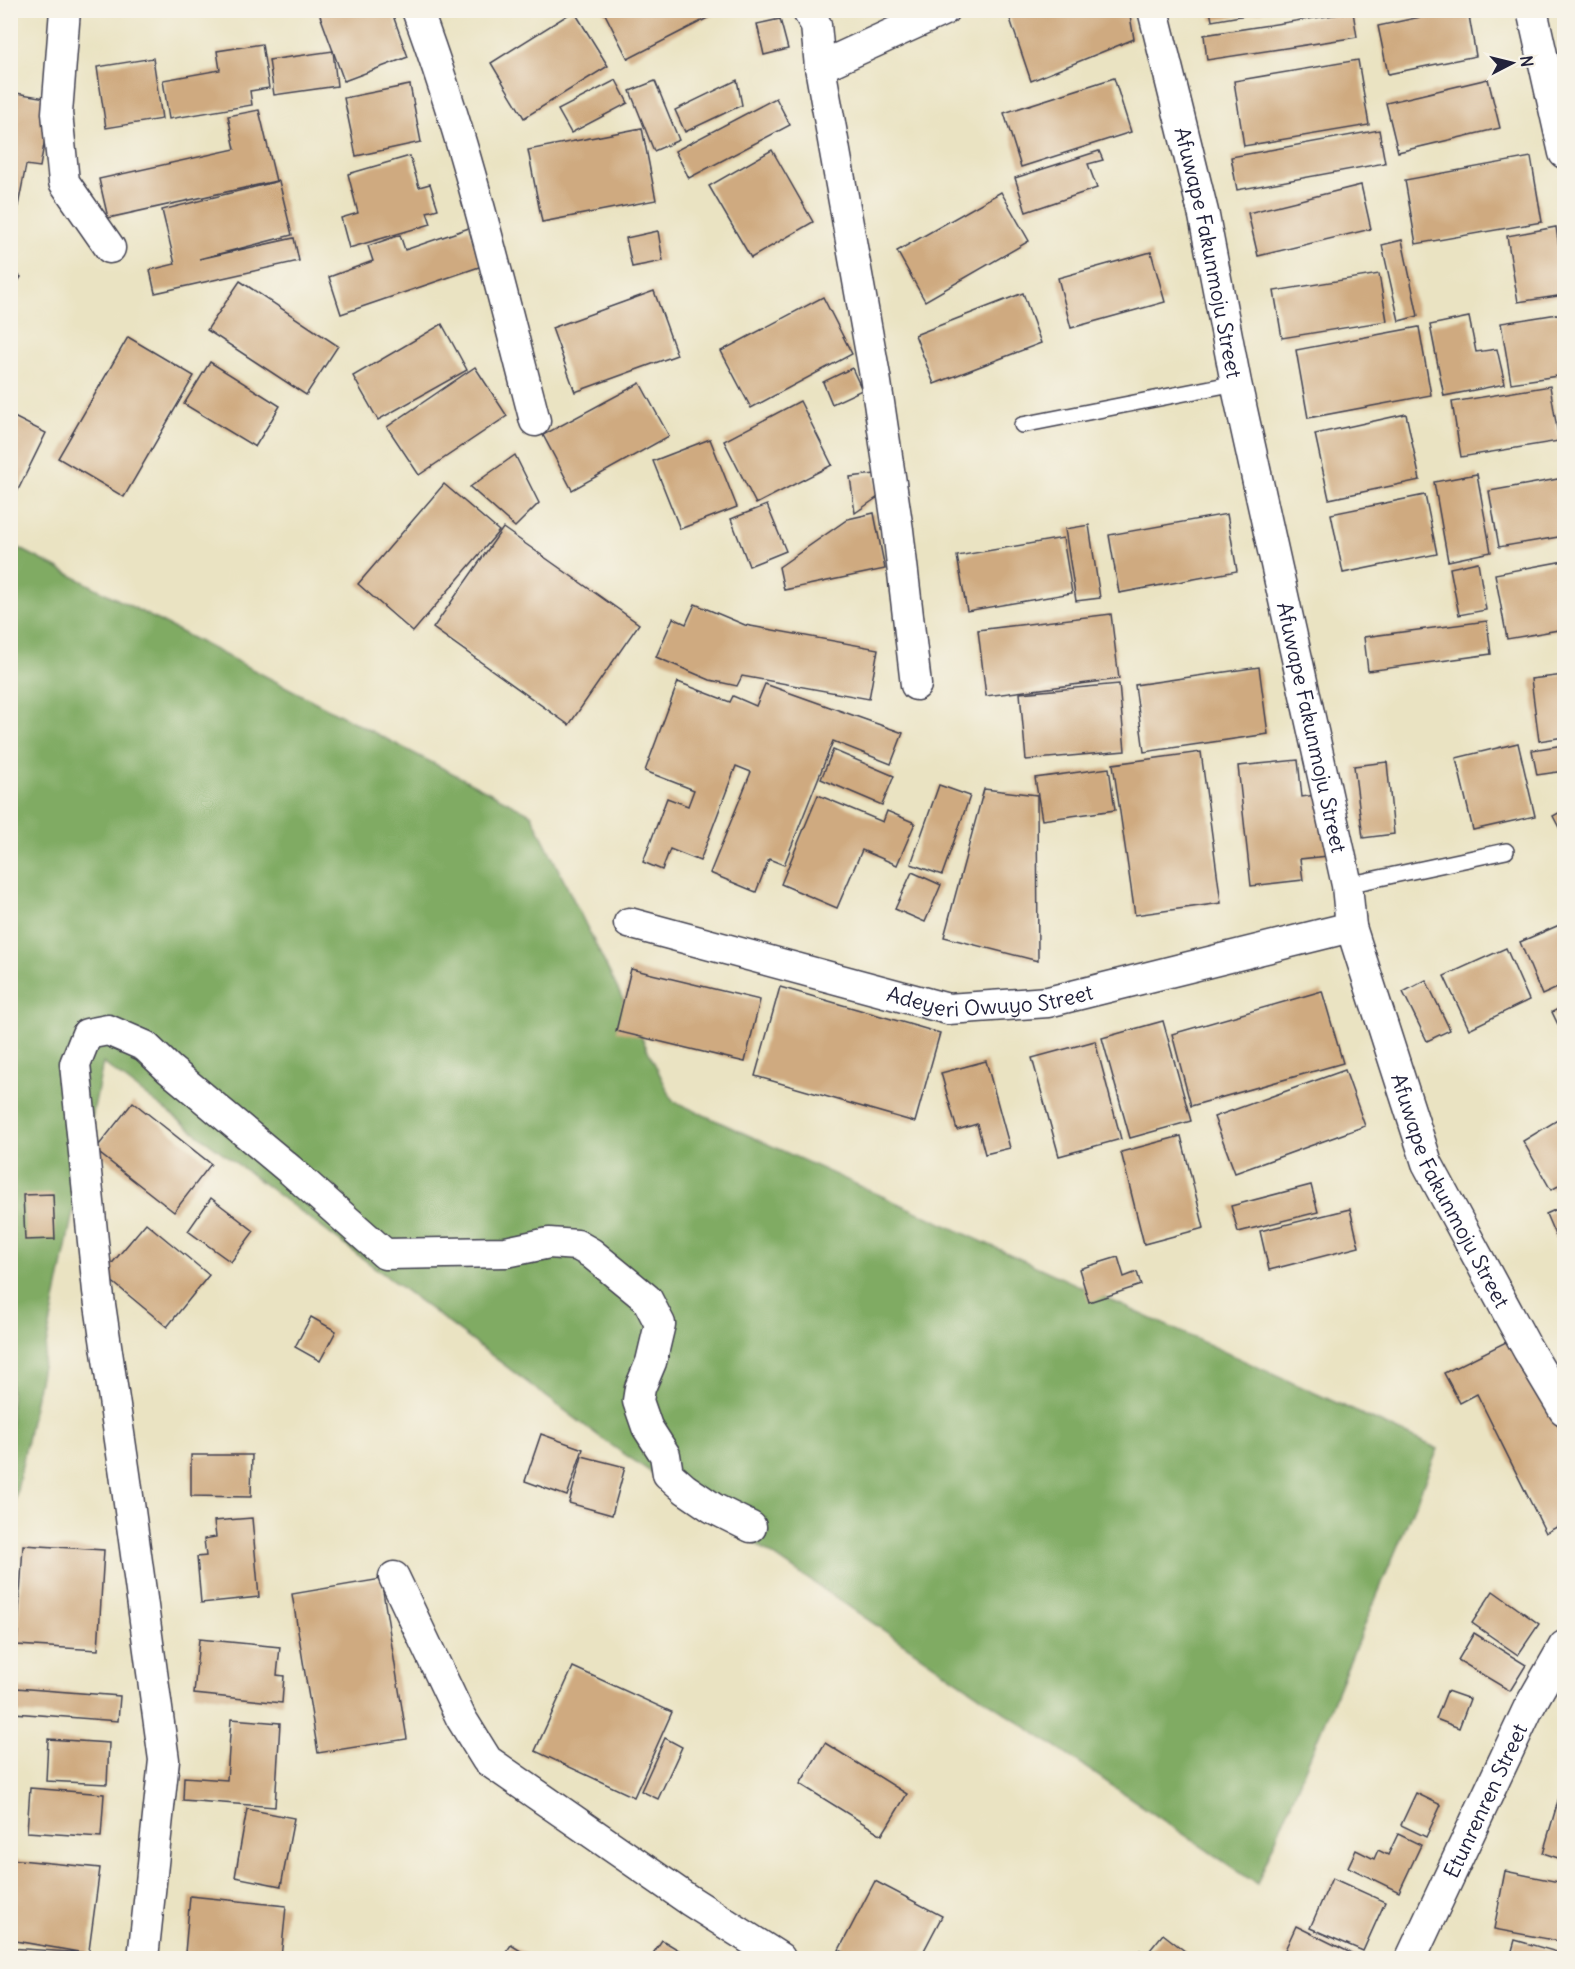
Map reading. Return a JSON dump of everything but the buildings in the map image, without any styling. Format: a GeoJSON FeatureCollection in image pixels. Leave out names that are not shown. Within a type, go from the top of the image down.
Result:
{"type":"FeatureCollection","features":[{"type":"Feature","properties":{"kind":"street"},"geometry":{"type":"LineString","coordinates":[[65,10],[57,112],[64,182],[110,248]]}},
{"type":"Feature","properties":{"kind":"street"},"geometry":{"type":"LineString","coordinates":[[417,10],[442,77],[535,421]]}},
{"type":"Feature","properties":{"kind":"street"},"geometry":{"type":"LineString","coordinates":[[807,10],[816,25],[820,67],[875,376],[898,530],[916,685]]}},
{"type":"Feature","properties":{"kind":"street"},"geometry":{"type":"LineString","coordinates":[[820,67],[944,10]]}},
{"type":"Feature","properties":{"kind":"street","name":"Afuwape Fakunmoju Street"},"geometry":{"type":"LineString","coordinates":[[1154,10],[1204,216],[1236,383],[1347,885],[1351,927],[1426,1163],[1528,1350],[1564,1410]]}},
{"type":"Feature","properties":{"kind":"street"},"geometry":{"type":"LineString","coordinates":[[1532,10],[1564,153]]}},
{"type":"Feature","properties":{"kind":"street","name":"Adeyeri Owuyo Street"},"geometry":{"type":"LineString","coordinates":[[629,923],[948,1009],[1048,1002],[1351,927]]}},
{"type":"Feature","properties":{"kind":"street"},"geometry":{"type":"LineString","coordinates":[[144,1959],[164,1760],[98,1291],[75,1064],[87,1034],[108,1030],[145,1046],[169,1070],[289,1169],[385,1254],[506,1252],[549,1243],[577,1245],[591,1253],[647,1299],[660,1324],[638,1401],[647,1427],[665,1455],[668,1474],[704,1502],[751,1527]]}},
{"type":"Feature","properties":{"kind":"street"},"geometry":{"type":"LineString","coordinates":[[394,1577],[462,1718],[487,1760],[689,1900],[780,1959]]}},
{"type":"Feature","properties":{"kind":"street","name":"Etunrenren Street"},"geometry":{"type":"LineString","coordinates":[[1410,1959],[1528,1709],[1564,1646]]}},
{"type":"Feature","properties":{"kind":"lane"},"geometry":{"type":"LineString","coordinates":[[1022,425],[1236,383]]}},
{"type":"Feature","properties":{"kind":"lane"},"geometry":{"type":"LineString","coordinates":[[1347,885],[1506,851]]}},
{"type":"Feature","properties":{"kind":"green space"},"geometry":{"type":"Polygon","coordinates":[[[11,544],[531,814],[673,1101],[1438,1449],[1257,1884],[608,1443],[103,1063],[11,1520],[11,544]]]}}]}
